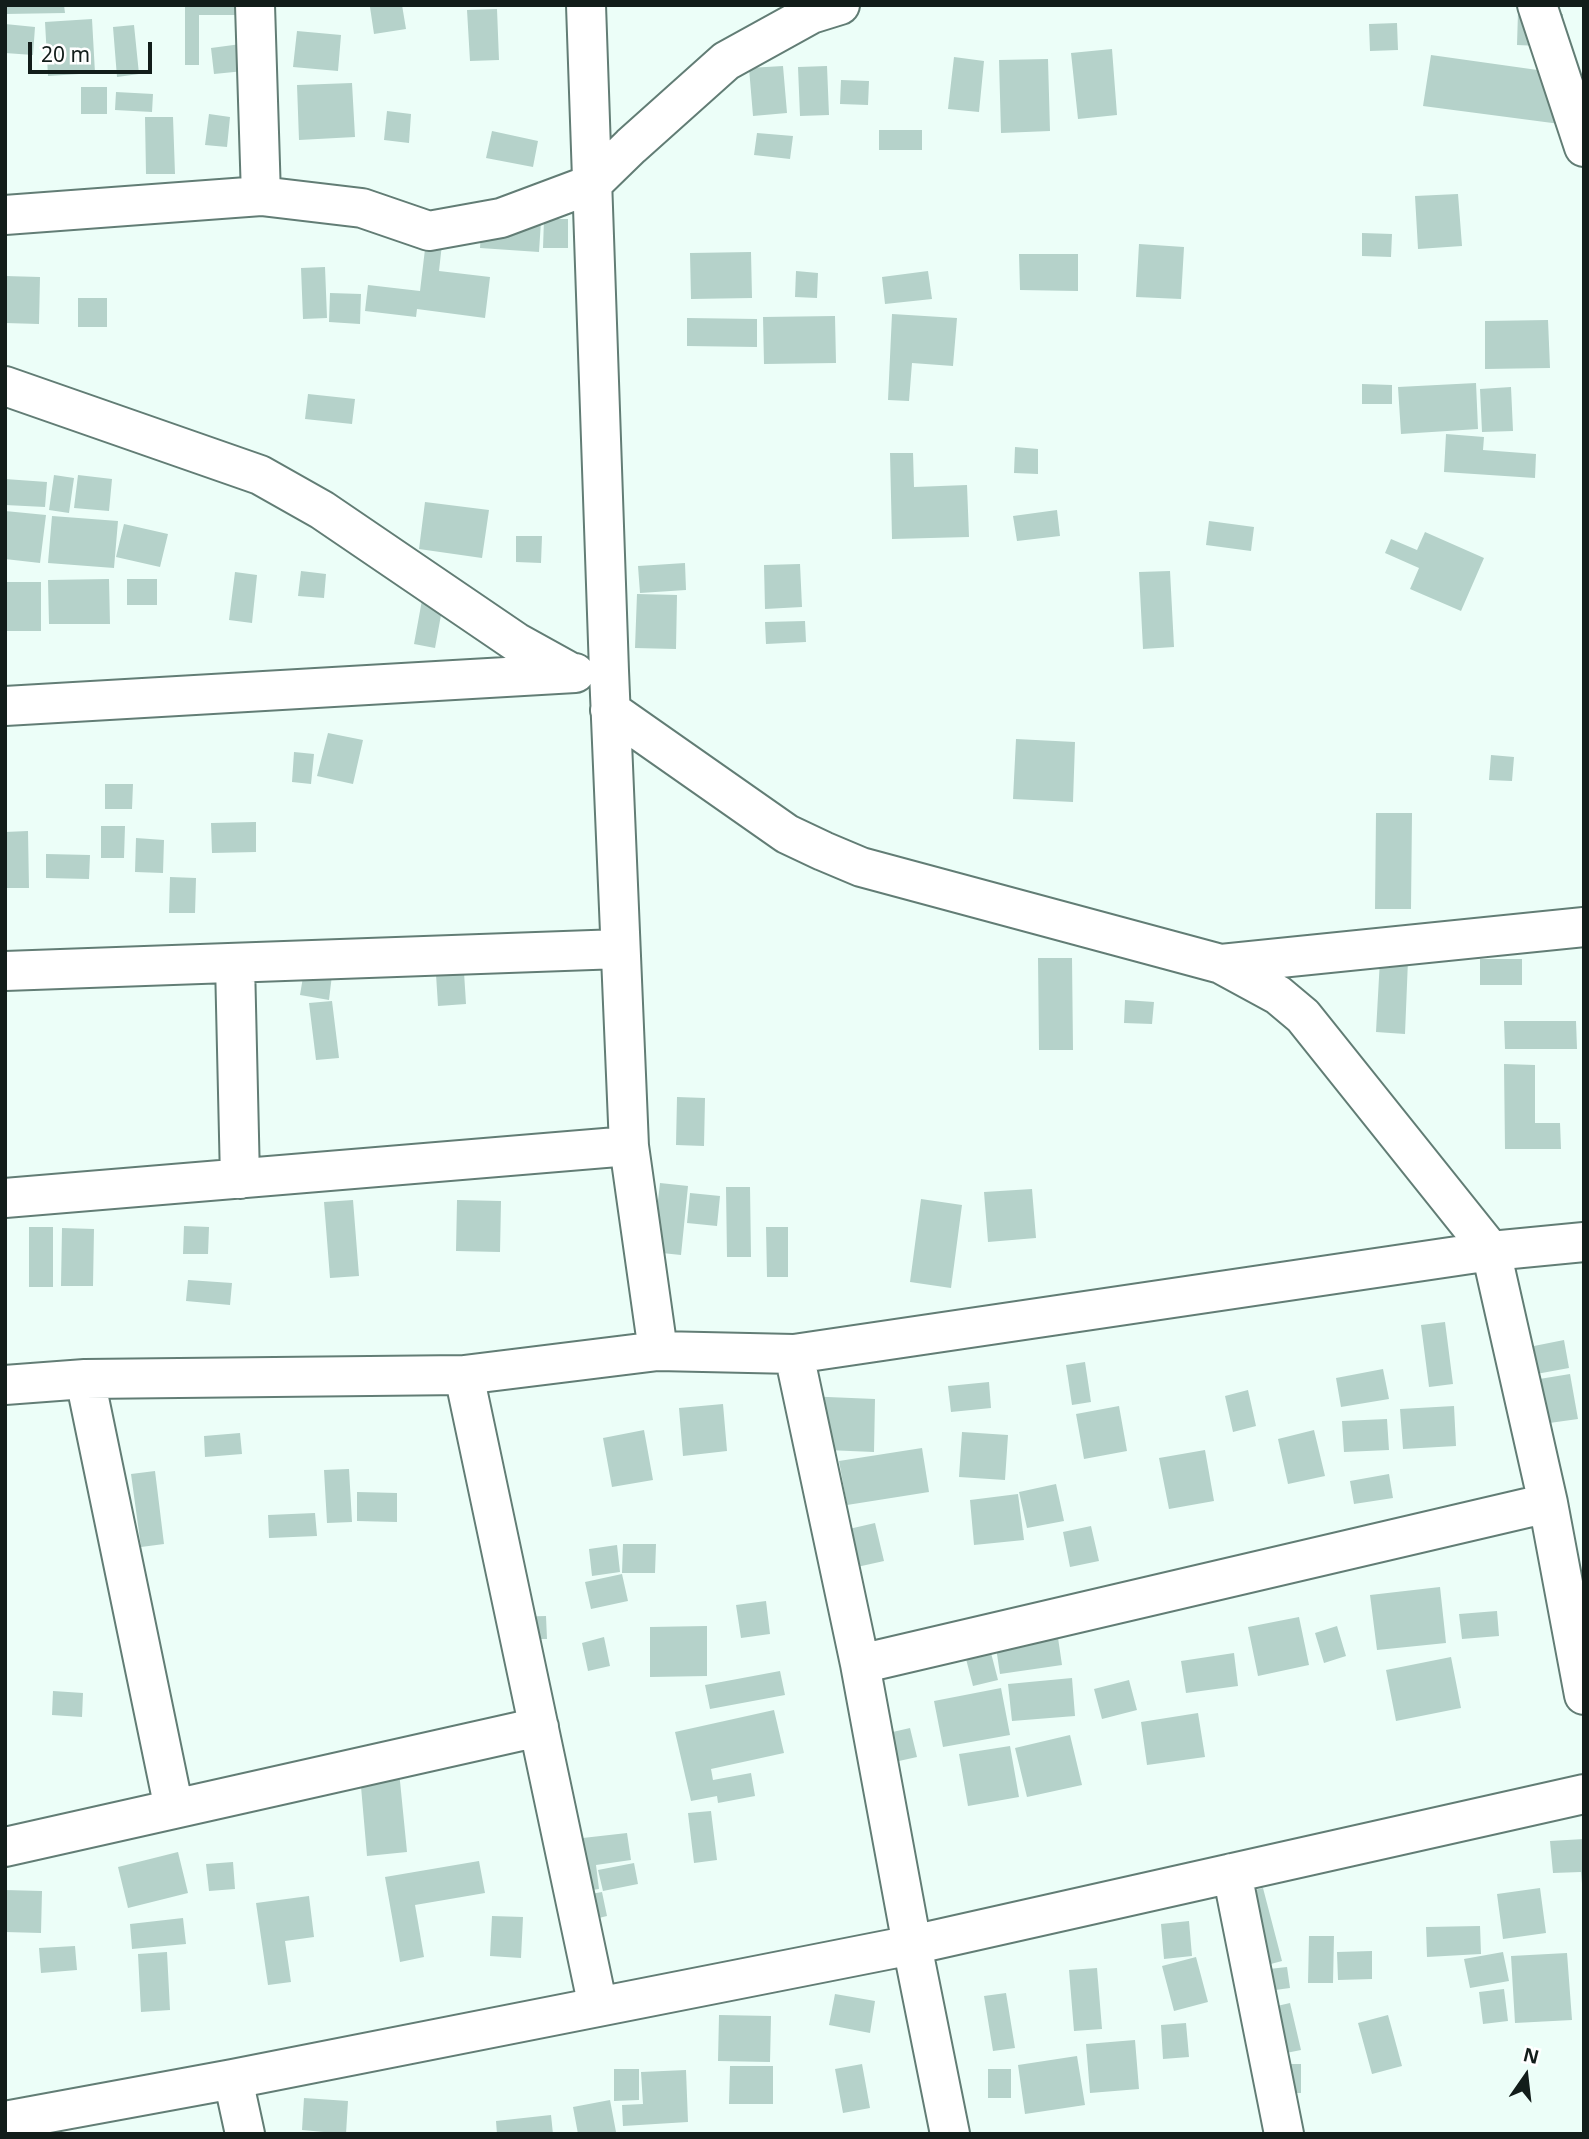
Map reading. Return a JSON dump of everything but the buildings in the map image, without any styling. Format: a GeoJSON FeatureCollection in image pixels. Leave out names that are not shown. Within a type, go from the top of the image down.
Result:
{"type":"FeatureCollection","features":[{"type":"Feature","properties":{"kind":"street"},"geometry":{"type":"LineString","coordinates":[[255,5],[261,196]]}},
{"type":"Feature","properties":{"kind":"street"},"geometry":{"type":"LineString","coordinates":[[586,5],[592,184],[590,672],[610,710],[629,1146],[657,1351]]}},
{"type":"Feature","properties":{"kind":"street"},"geometry":{"type":"LineString","coordinates":[[5,215],[261,196],[362,208],[429,231],[501,218],[592,184],[726,61],[811,14],[840,5]]}},
{"type":"Feature","properties":{"kind":"street"},"geometry":{"type":"LineString","coordinates":[[1537,5],[1584,147]]}},
{"type":"Feature","properties":{"kind":"street"},"geometry":{"type":"LineString","coordinates":[[5,386],[260,475],[321,510],[516,642],[590,672]]}},
{"type":"Feature","properties":{"kind":"street"},"geometry":{"type":"LineString","coordinates":[[5,706],[590,672]]}},
{"type":"Feature","properties":{"kind":"street"},"geometry":{"type":"LineString","coordinates":[[610,710],[787,834],[861,867],[1221,964],[1278,995],[1303,1016],[1491,1251],[1548,1503],[1584,1695]]}},
{"type":"Feature","properties":{"kind":"street"},"geometry":{"type":"LineString","coordinates":[[1221,964],[1584,927]]}},
{"type":"Feature","properties":{"kind":"street"},"geometry":{"type":"LineString","coordinates":[[5,971],[620,949]]}},
{"type":"Feature","properties":{"kind":"street"},"geometry":{"type":"LineString","coordinates":[[235,963],[240,1179]]}},
{"type":"Feature","properties":{"kind":"street"},"geometry":{"type":"LineString","coordinates":[[5,1198],[629,1146]]}},
{"type":"Feature","properties":{"kind":"street"},"geometry":{"type":"LineString","coordinates":[[5,1385],[85,1379],[464,1374],[657,1351],[794,1354],[1491,1251],[1584,1242]]}},
{"type":"Feature","properties":{"kind":"street"},"geometry":{"type":"LineString","coordinates":[[794,1354],[860,1664],[950,2134]]}},
{"type":"Feature","properties":{"kind":"street"},"geometry":{"type":"LineString","coordinates":[[464,1374],[598,2007]]}},
{"type":"Feature","properties":{"kind":"street"},"geometry":{"type":"LineString","coordinates":[[85,1379],[174,1809]]}},
{"type":"Feature","properties":{"kind":"street"},"geometry":{"type":"LineString","coordinates":[[860,1664],[1548,1503]]}},
{"type":"Feature","properties":{"kind":"street"},"geometry":{"type":"LineString","coordinates":[[5,1847],[539,1727]]}},
{"type":"Feature","properties":{"kind":"street"},"geometry":{"type":"LineString","coordinates":[[5,2121],[233,2079],[912,1945],[1584,1794]]}},
{"type":"Feature","properties":{"kind":"street"},"geometry":{"type":"LineString","coordinates":[[1232,1873],[1284,2134]]}},
{"type":"Feature","properties":{"kind":"street"},"geometry":{"type":"LineString","coordinates":[[233,2079],[245,2134]]}}]}
